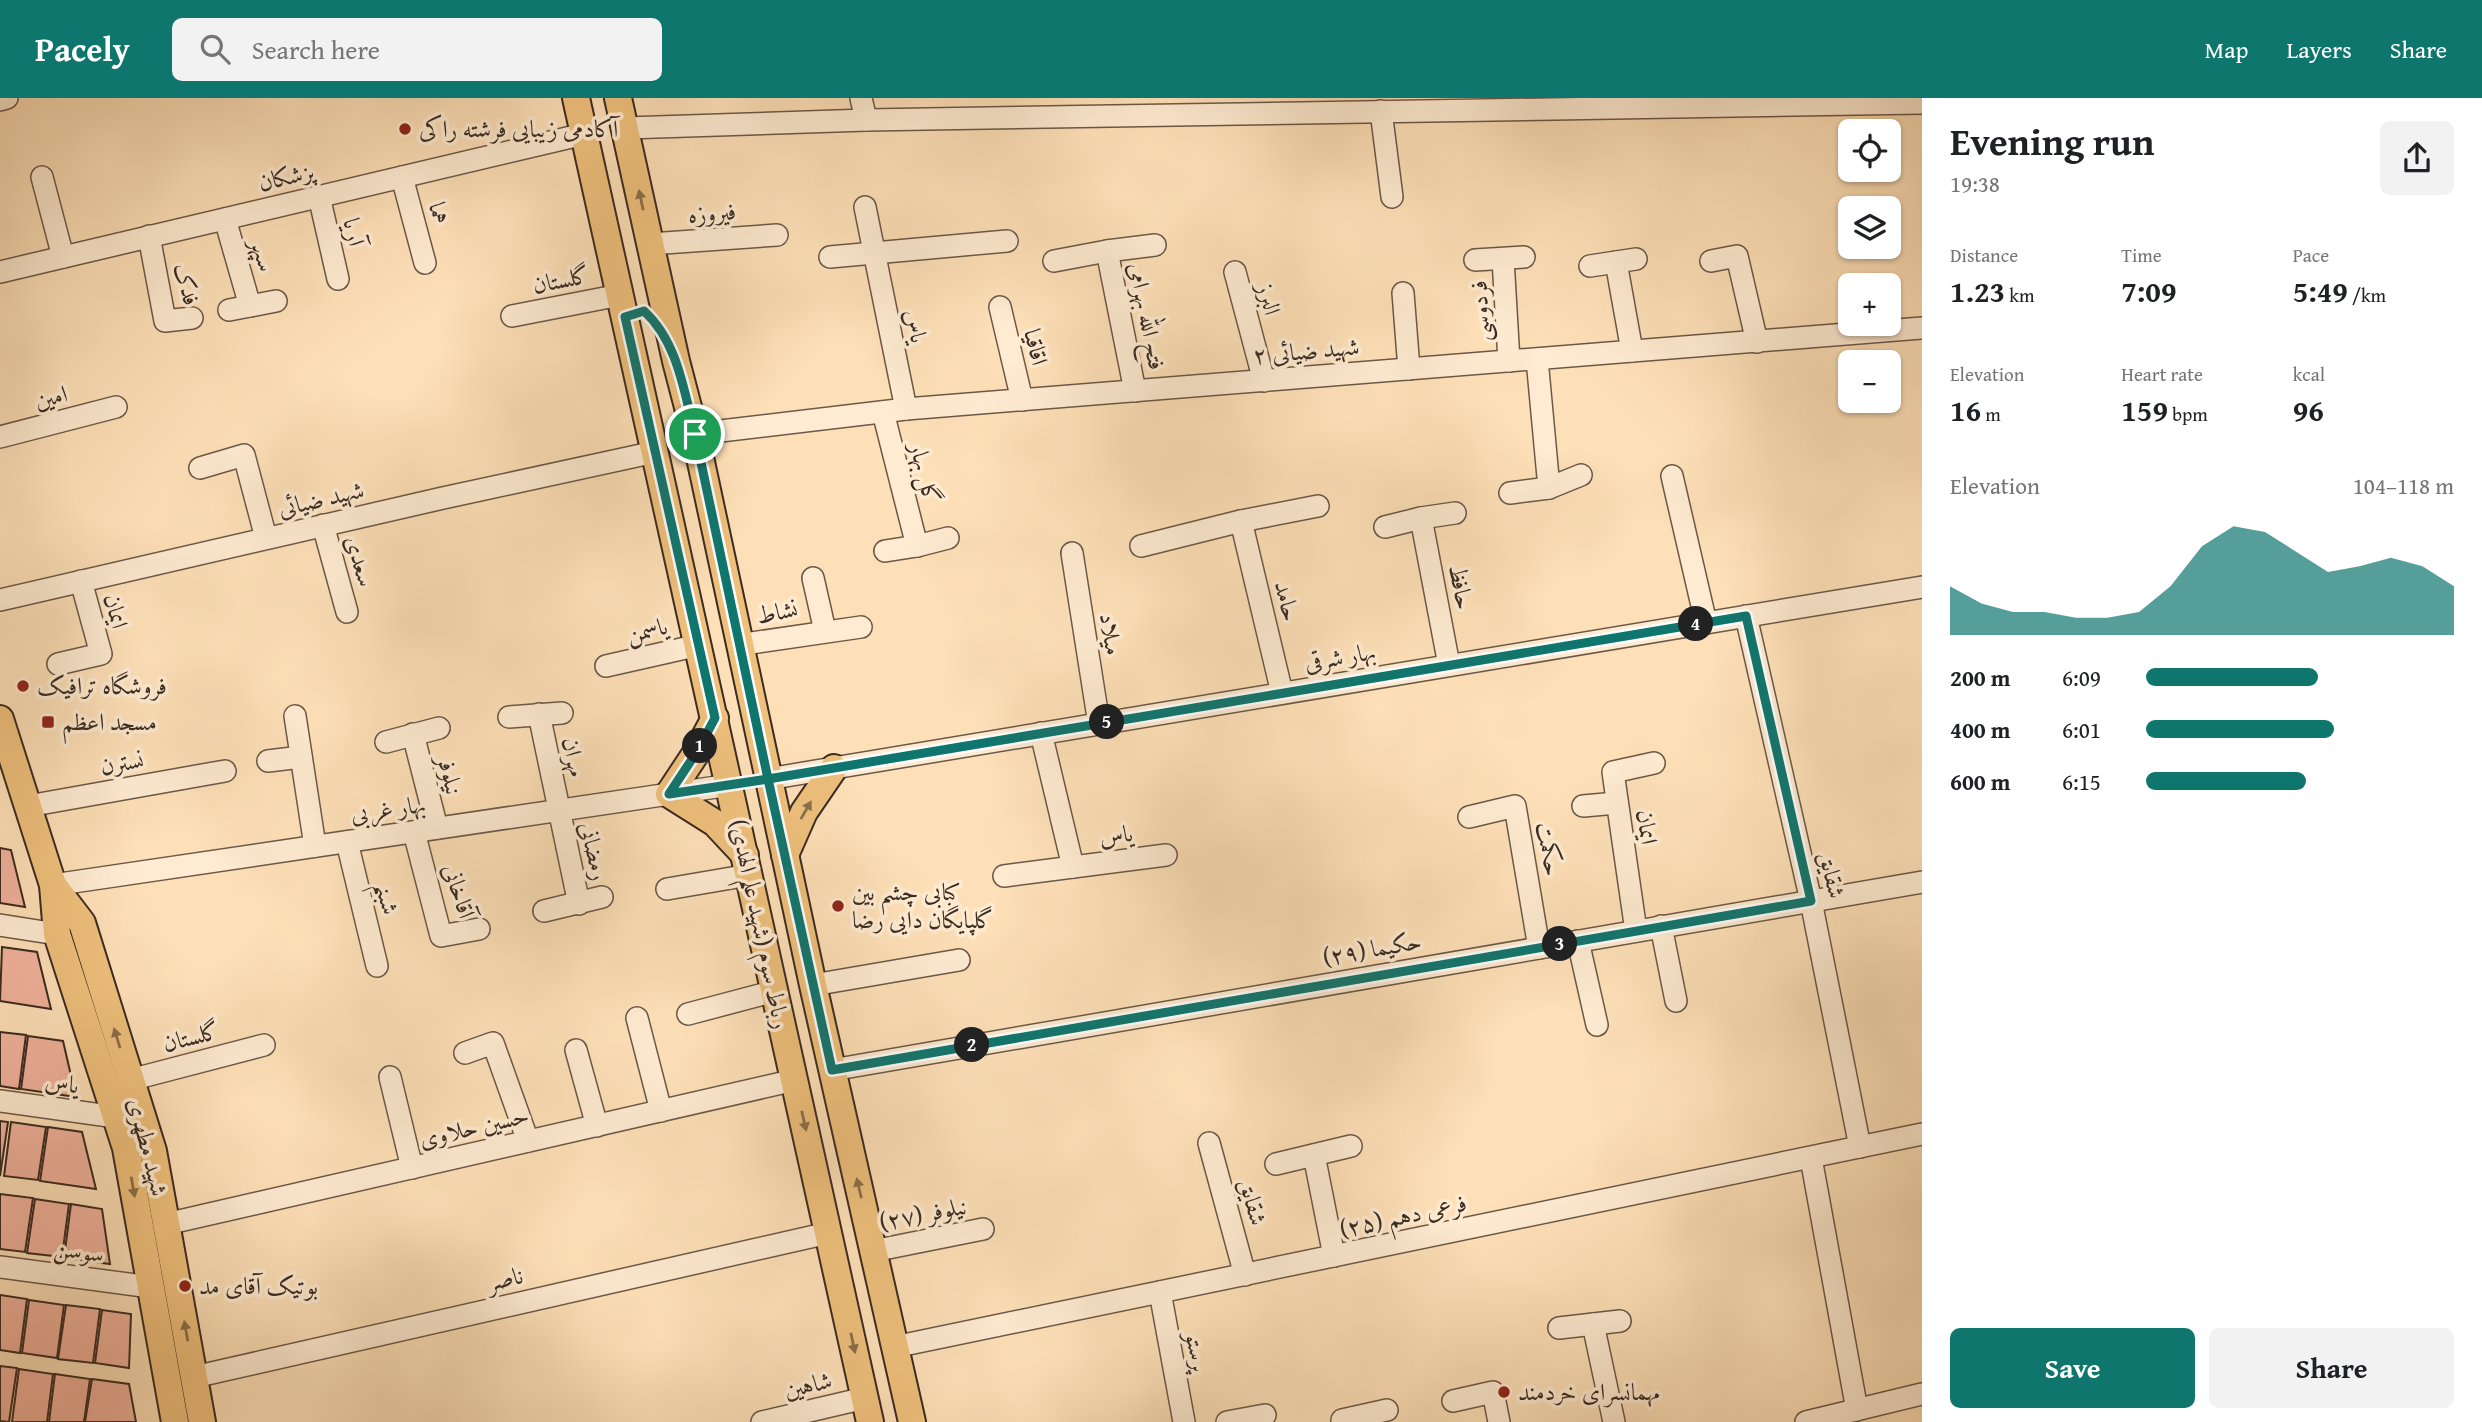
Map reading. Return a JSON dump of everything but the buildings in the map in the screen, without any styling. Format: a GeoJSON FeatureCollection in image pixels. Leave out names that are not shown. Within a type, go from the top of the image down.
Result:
{"type":"FeatureCollection","features":[{"type":"Feature","properties":{"kind":"main road","name":"رباط سوم (شهید علم الهدی)"},"geometry":{"type":"LineString","coordinates":[[576,98],[868,1410]]}},
{"type":"Feature","properties":{"kind":"main road","name":"رباط سوم (شهید علم الهدی)"},"geometry":{"type":"LineString","coordinates":[[618,98],[676,361],[695,434],[738,645],[912,1422]]}},
{"type":"Feature","properties":{"kind":"main road"},"geometry":{"type":"LineString","coordinates":[[593,174],[607,180],[628,262],[641,258],[650,244]]}},
{"type":"Feature","properties":{"kind":"main road"},"geometry":{"type":"LineString","coordinates":[[623,306],[644,311],[655,322],[676,361]]}},
{"type":"Feature","properties":{"kind":"main road"},"geometry":{"type":"LineString","coordinates":[[715,718],[669,794],[715,823],[747,865]]}},
{"type":"Feature","properties":{"kind":"main road","name":"شهید مطهری"},"geometry":{"type":"LineString","coordinates":[[0,719],[4,748],[28,806],[53,885],[57,934],[126,1148],[175,1422]]}},
{"type":"Feature","properties":{"kind":"main road"},"geometry":{"type":"LineString","coordinates":[[785,855],[804,812],[834,768]]}},
{"type":"Feature","properties":{"kind":"main road"},"geometry":{"type":"LineString","coordinates":[[730,785],[768,779]]}},
{"type":"Feature","properties":{"kind":"main road","name":"شهید مطهری"},"geometry":{"type":"LineString","coordinates":[[53,885],[82,923],[153,1151],[202,1422]]}},
{"type":"Feature","properties":{"kind":"street"},"geometry":{"type":"LineString","coordinates":[[0,100],[7,98]]}},
{"type":"Feature","properties":{"kind":"street"},"geometry":{"type":"LineString","coordinates":[[861,98],[866,120]]}},
{"type":"Feature","properties":{"kind":"street"},"geometry":{"type":"LineString","coordinates":[[626,128],[866,120],[917,108],[1341,105],[1381,111],[1468,103],[1922,103]]}},
{"type":"Feature","properties":{"kind":"street"},"geometry":{"type":"LineString","coordinates":[[1381,111],[1392,197]]}},
{"type":"Feature","properties":{"kind":"street","name":"پزشکان"},"geometry":{"type":"LineString","coordinates":[[0,272],[584,134]]}},
{"type":"Feature","properties":{"kind":"street"},"geometry":{"type":"LineString","coordinates":[[42,177],[63,257]]}},
{"type":"Feature","properties":{"kind":"street","name":"هما"},"geometry":{"type":"LineString","coordinates":[[402,177],[425,263]]}},
{"type":"Feature","properties":{"kind":"street","name":"آریا"},"geometry":{"type":"LineString","coordinates":[[319,196],[338,279]]}},
{"type":"Feature","properties":{"kind":"street","name":"یاس"},"geometry":{"type":"LineString","coordinates":[[865,207],[906,409]]}},
{"type":"Feature","properties":{"kind":"street","name":"سپهر"},"geometry":{"type":"LineString","coordinates":[[225,219],[240,308],[276,301]]}},
{"type":"Feature","properties":{"kind":"street","name":"فیروزه"},"geometry":{"type":"LineString","coordinates":[[650,244],[777,234]]}},
{"type":"Feature","properties":{"kind":"street","name":"فدک"},"geometry":{"type":"LineString","coordinates":[[149,236],[165,321],[192,318]]}},
{"type":"Feature","properties":{"kind":"street"},"geometry":{"type":"LineString","coordinates":[[830,257],[1007,241]]}},
{"type":"Feature","properties":{"kind":"street"},"geometry":{"type":"LineString","coordinates":[[1054,261],[1155,245]]}},
{"type":"Feature","properties":{"kind":"street","name":"فتح الله بهرامی"},"geometry":{"type":"LineString","coordinates":[[1107,251],[1135,391]]}},
{"type":"Feature","properties":{"kind":"street"},"geometry":{"type":"LineString","coordinates":[[1711,261],[1737,256],[1757,342]]}},
{"type":"Feature","properties":{"kind":"street","name":"فردوسی"},"geometry":{"type":"LineString","coordinates":[[1475,260],[1514,258],[1509,361]]}},
{"type":"Feature","properties":{"kind":"street"},"geometry":{"type":"LineString","coordinates":[[1590,266],[1626,261],[1632,352]]}},
{"type":"Feature","properties":{"kind":"street","name":"البرز"},"geometry":{"type":"LineString","coordinates":[[1235,272],[1264,381]]}},
{"type":"Feature","properties":{"kind":"street"},"geometry":{"type":"LineString","coordinates":[[1403,292],[1409,369]]}},
{"type":"Feature","properties":{"kind":"street","name":"گلستان"},"geometry":{"type":"LineString","coordinates":[[512,316],[623,306]]}},
{"type":"Feature","properties":{"kind":"street","name":"اقاقیا"},"geometry":{"type":"LineString","coordinates":[[1000,307],[1022,400]]}},
{"type":"Feature","properties":{"kind":"street","name":"شهید ضیائی ۲"},"geometry":{"type":"LineString","coordinates":[[695,434],[906,409],[1922,328]]}},
{"type":"Feature","properties":{"kind":"street"},"geometry":{"type":"LineString","coordinates":[[1537,359],[1549,488]]}},
{"type":"Feature","properties":{"kind":"street","name":"امین"},"geometry":{"type":"LineString","coordinates":[[0,437],[116,407]]}},
{"type":"Feature","properties":{"kind":"street","name":"گل بهار"},"geometry":{"type":"LineString","coordinates":[[883,412],[917,546]]}},
{"type":"Feature","properties":{"kind":"street","name":"شهید ضیائی"},"geometry":{"type":"LineString","coordinates":[[0,600],[655,452]]}},
{"type":"Feature","properties":{"kind":"street"},"geometry":{"type":"LineString","coordinates":[[201,468],[244,454],[266,538]]}},
{"type":"Feature","properties":{"kind":"street"},"geometry":{"type":"LineString","coordinates":[[1510,493],[1549,488],[1581,475]]}},
{"type":"Feature","properties":{"kind":"street"},"geometry":{"type":"LineString","coordinates":[[1672,476],[1706,622]]}},
{"type":"Feature","properties":{"kind":"street"},"geometry":{"type":"LineString","coordinates":[[1140,546],[1241,521],[1318,506]]}},
{"type":"Feature","properties":{"kind":"street"},"geometry":{"type":"LineString","coordinates":[[1385,527],[1455,513]]}},
{"type":"Feature","properties":{"kind":"street","name":"حافظ"},"geometry":{"type":"LineString","coordinates":[[1421,518],[1449,665]]}},
{"type":"Feature","properties":{"kind":"street","name":"حامد"},"geometry":{"type":"LineString","coordinates":[[1241,521],[1282,693]]}},
{"type":"Feature","properties":{"kind":"street","name":"سعدی"},"geometry":{"type":"LineString","coordinates":[[323,526],[347,612]]}},
{"type":"Feature","properties":{"kind":"street"},"geometry":{"type":"LineString","coordinates":[[885,551],[948,538]]}},
{"type":"Feature","properties":{"kind":"street","name":"میلاد"},"geometry":{"type":"LineString","coordinates":[[1072,553],[1099,724]]}},
{"type":"Feature","properties":{"kind":"street","name":"نشاط"},"geometry":{"type":"LineString","coordinates":[[813,578],[825,631]]}},
{"type":"Feature","properties":{"kind":"street","name":"ایمان"},"geometry":{"type":"LineString","coordinates":[[58,664],[101,654],[81,581]]}},
{"type":"Feature","properties":{"kind":"street","name":"بهار شرقی"},"geometry":{"type":"LineString","coordinates":[[768,779],[1922,587]]}},
{"type":"Feature","properties":{"kind":"street","name":"شقایق"},"geometry":{"type":"LineString","coordinates":[[1746,616],[1811,901],[1860,1147]]}},
{"type":"Feature","properties":{"kind":"street","name":"نشاط"},"geometry":{"type":"LineString","coordinates":[[738,645],[861,626]]}},
{"type":"Feature","properties":{"kind":"street","name":"یاسمن"},"geometry":{"type":"LineString","coordinates":[[606,666],[699,645]]}},
{"type":"Feature","properties":{"kind":"street"},"geometry":{"type":"LineString","coordinates":[[509,717],[562,713]]}},
{"type":"Feature","properties":{"kind":"street","name":"مهران"},"geometry":{"type":"LineString","coordinates":[[539,714],[558,810]]}},
{"type":"Feature","properties":{"kind":"street"},"geometry":{"type":"LineString","coordinates":[[295,716],[315,846]]}},
{"type":"Feature","properties":{"kind":"street"},"geometry":{"type":"LineString","coordinates":[[386,742],[439,728]]}},
{"type":"Feature","properties":{"kind":"street","name":"یاس"},"geometry":{"type":"LineString","coordinates":[[1041,733],[1073,867]]}},
{"type":"Feature","properties":{"kind":"street","name":"نیلوفر"},"geometry":{"type":"LineString","coordinates":[[413,734],[437,828]]}},
{"type":"Feature","properties":{"kind":"street"},"geometry":{"type":"LineString","coordinates":[[268,761],[301,757]]}},
{"type":"Feature","properties":{"kind":"street","name":"ایمان"},"geometry":{"type":"LineString","coordinates":[[1636,931],[1612,772],[1654,763]]}},
{"type":"Feature","properties":{"kind":"street","name":"نسترن"},"geometry":{"type":"LineString","coordinates":[[28,806],[225,771]]}},
{"type":"Feature","properties":{"kind":"street","name":"بهار غربی"},"geometry":{"type":"LineString","coordinates":[[53,885],[730,785]]}},
{"type":"Feature","properties":{"kind":"street"},"geometry":{"type":"LineString","coordinates":[[1583,806],[1617,803]]}},
{"type":"Feature","properties":{"kind":"street","name":"حکمت"},"geometry":{"type":"LineString","coordinates":[[1469,817],[1515,806],[1539,948]]}},
{"type":"Feature","properties":{"kind":"street","name":"رمضانی"},"geometry":{"type":"LineString","coordinates":[[558,810],[579,904]]}},
{"type":"Feature","properties":{"kind":"street","name":"آقاخانی"},"geometry":{"type":"LineString","coordinates":[[414,832],[441,936],[479,929]]}},
{"type":"Feature","properties":{"kind":"street","name":"شبنم"},"geometry":{"type":"LineString","coordinates":[[347,842],[377,966]]}},
{"type":"Feature","properties":{"kind":"street","name":"یاس"},"geometry":{"type":"LineString","coordinates":[[1004,876],[1166,856]]}},
{"type":"Feature","properties":{"kind":"street"},"geometry":{"type":"LineString","coordinates":[[667,889],[747,865]]}},
{"type":"Feature","properties":{"kind":"street","name":"حکیما (۲۹)"},"geometry":{"type":"LineString","coordinates":[[832,1070],[1922,882]]}},
{"type":"Feature","properties":{"kind":"street"},"geometry":{"type":"LineString","coordinates":[[544,911],[603,897]]}},
{"type":"Feature","properties":{"kind":"street"},"geometry":{"type":"LineString","coordinates":[[0,925],[57,934]]}},
{"type":"Feature","properties":{"kind":"street"},"geometry":{"type":"LineString","coordinates":[[1661,926],[1676,1001]]}},
{"type":"Feature","properties":{"kind":"street"},"geometry":{"type":"LineString","coordinates":[[1578,941],[1597,1026]]}},
{"type":"Feature","properties":{"kind":"street"},"geometry":{"type":"LineString","coordinates":[[813,985],[959,960]]}},
{"type":"Feature","properties":{"kind":"street"},"geometry":{"type":"LineString","coordinates":[[688,1014],[775,991]]}},
{"type":"Feature","properties":{"kind":"street"},"geometry":{"type":"LineString","coordinates":[[637,1018],[661,1111]]}},
{"type":"Feature","properties":{"kind":"street"},"geometry":{"type":"LineString","coordinates":[[465,1053],[494,1043],[528,1142]]}},
{"type":"Feature","properties":{"kind":"street","name":"گلستان"},"geometry":{"type":"LineString","coordinates":[[130,1080],[264,1045]]}},
{"type":"Feature","properties":{"kind":"street"},"geometry":{"type":"LineString","coordinates":[[576,1050],[597,1126]]}},
{"type":"Feature","properties":{"kind":"street"},"geometry":{"type":"LineString","coordinates":[[390,1077],[412,1168]]}},
{"type":"Feature","properties":{"kind":"street","name":"حسین حلاوی"},"geometry":{"type":"LineString","coordinates":[[166,1224],[795,1080]]}},
{"type":"Feature","properties":{"kind":"street","name":"یاس"},"geometry":{"type":"LineString","coordinates":[[0,1101],[116,1117]]}},
{"type":"Feature","properties":{"kind":"street","name":"فرعی دهم (۲۵)"},"geometry":{"type":"LineString","coordinates":[[894,1347],[1922,1134]]}},
{"type":"Feature","properties":{"kind":"street","name":"شقایق"},"geometry":{"type":"LineString","coordinates":[[1209,1143],[1245,1275]]}},
{"type":"Feature","properties":{"kind":"street"},"geometry":{"type":"LineString","coordinates":[[1276,1164],[1351,1146]]}},
{"type":"Feature","properties":{"kind":"street"},"geometry":{"type":"LineString","coordinates":[[1314,1155],[1334,1256]]}},
{"type":"Feature","properties":{"kind":"street"},"geometry":{"type":"LineString","coordinates":[[1811,1158],[1857,1410]]}},
{"type":"Feature","properties":{"kind":"street","name":"نیلوفر (۲۷)"},"geometry":{"type":"LineString","coordinates":[[873,1251],[983,1229]]}},
{"type":"Feature","properties":{"kind":"street","name":"ناصر"},"geometry":{"type":"LineString","coordinates":[[194,1377],[828,1233]]}},
{"type":"Feature","properties":{"kind":"street","name":"سوسن"},"geometry":{"type":"LineString","coordinates":[[0,1267],[151,1287]]}},
{"type":"Feature","properties":{"kind":"street","name":"پرستو"},"geometry":{"type":"LineString","coordinates":[[1160,1292],[1184,1422]]}},
{"type":"Feature","properties":{"kind":"street"},"geometry":{"type":"LineString","coordinates":[[1559,1328],[1619,1321]]}},
{"type":"Feature","properties":{"kind":"street"},"geometry":{"type":"LineString","coordinates":[[1593,1324],[1614,1422]]}},
{"type":"Feature","properties":{"kind":"street"},"geometry":{"type":"LineString","coordinates":[[1452,1401],[1493,1392],[1499,1422]]}},
{"type":"Feature","properties":{"kind":"street"},"geometry":{"type":"LineString","coordinates":[[1806,1422],[1922,1394]]}},
{"type":"Feature","properties":{"kind":"street","name":"شاهین"},"geometry":{"type":"LineString","coordinates":[[762,1422],[868,1410]]}},
{"type":"Feature","properties":{"kind":"street"},"geometry":{"type":"LineString","coordinates":[[1342,1422],[1387,1410]]}},
{"type":"Feature","properties":{"kind":"street"},"geometry":{"type":"LineString","coordinates":[[1227,1422],[1265,1415]]}},
{"type":"Feature","properties":{"kind":"place","name":"آکادمی زیبایی فرشته راکی"},"geometry":{"type":"Point","coordinates":[405,129]}},
{"type":"Feature","properties":{"kind":"place","name":"فروشگاه ترافیک"},"geometry":{"type":"Point","coordinates":[23,686]}},
{"type":"Feature","properties":{"kind":"place","name":"مسجد اعظم"},"geometry":{"type":"Point","coordinates":[48,722]}},
{"type":"Feature","properties":{"kind":"place","name":"کبابی چشم بین گلپایگان دایی رضا"},"geometry":{"type":"Point","coordinates":[838,906]}},
{"type":"Feature","properties":{"kind":"place","name":"بوتیک آقای مد"},"geometry":{"type":"Point","coordinates":[185,1286]}},
{"type":"Feature","properties":{"kind":"place","name":"مهمانسرای خردمند"},"geometry":{"type":"Point","coordinates":[1504,1392]}},
{"type":"Feature","properties":{"kind":"route"},"geometry":{"type":"LineString","coordinates":[[695,434],[676,361],[655,322],[644,311],[625,317],[715,718],[669,794],[768,779],[832,1070],[1811,901],[1746,616],[768,779],[695,434]]}}]}
